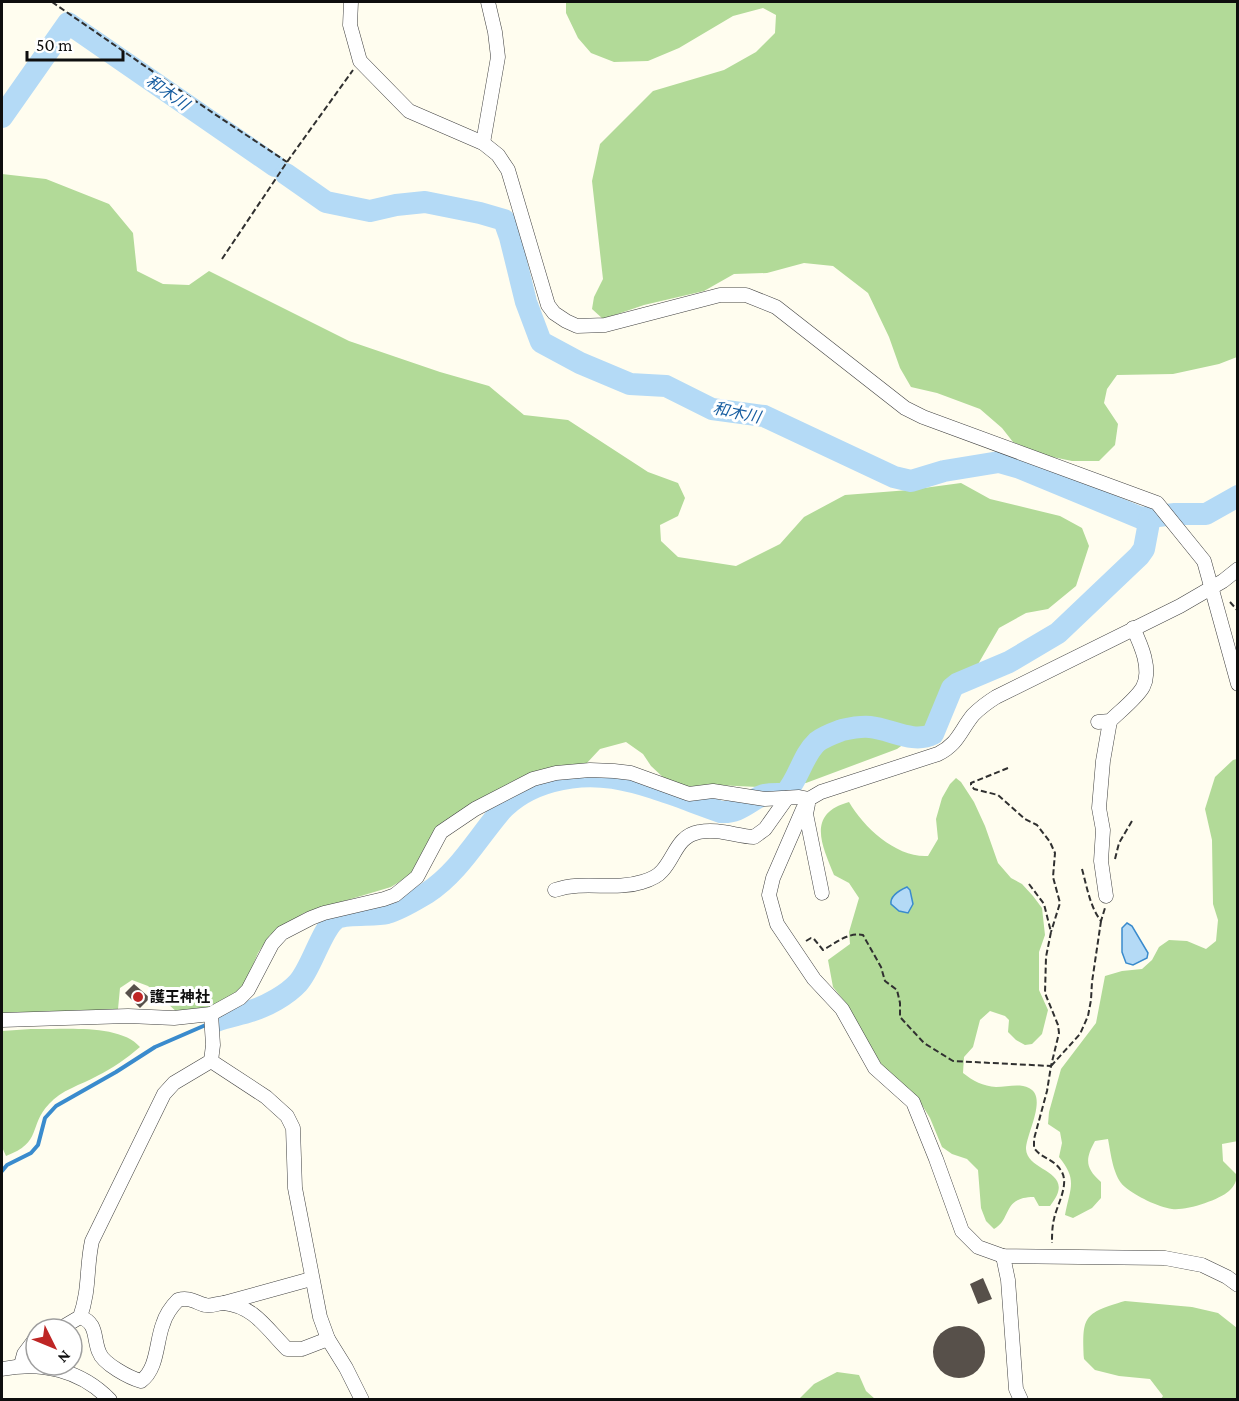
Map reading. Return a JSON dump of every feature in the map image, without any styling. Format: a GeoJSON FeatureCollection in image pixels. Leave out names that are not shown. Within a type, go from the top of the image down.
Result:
{"type":"FeatureCollection","features":[{"type":"Feature","properties":{"kind":"street"},"geometry":{"type":"LineString","coordinates":[[351,2],[350,25],[360,61],[409,111],[483,143],[498,155],[508,170],[548,305],[554,313],[578,326],[605,325],[720,296],[746,295],[776,307],[914,413],[1151,500],[1163,508],[1175,523],[1204,561],[1217,584],[1238,684]]}},
{"type":"Feature","properties":{"kind":"street"},"geometry":{"type":"LineString","coordinates":[[483,143],[498,57],[488,2]]}},
{"type":"Feature","properties":{"kind":"street"},"geometry":{"type":"LineString","coordinates":[[1238,569],[1180,606],[996,697],[974,714],[959,738],[938,754],[821,792],[809,799],[772,878],[769,895],[777,924],[793,951],[842,1009],[875,1068],[913,1102],[962,1231],[978,1247],[1003,1256],[1165,1258],[1202,1265],[1238,1285]]}},
{"type":"Feature","properties":{"kind":"street"},"geometry":{"type":"LineString","coordinates":[[1106,896],[1101,861],[1103,830],[1099,808],[1104,721],[1142,688],[1145,677],[1142,648],[1133,628]]}},
{"type":"Feature","properties":{"kind":"street"},"geometry":{"type":"LineString","coordinates":[[2,1020],[128,1016],[211,1020],[248,990],[272,944],[282,933],[311,918],[395,895],[417,877],[441,832],[475,809],[533,779],[556,773],[590,770],[614,771],[631,773],[689,794],[713,791],[765,799],[809,799]]}},
{"type":"Feature","properties":{"kind":"street"},"geometry":{"type":"LineString","coordinates":[[555,890],[577,885],[630,884],[652,878],[662,872],[676,847],[687,836],[698,832],[720,831],[754,837],[765,829],[787,798]]}},
{"type":"Feature","properties":{"kind":"street"},"geometry":{"type":"LineString","coordinates":[[809,799],[806,814],[822,893]]}},
{"type":"Feature","properties":{"kind":"street"},"geometry":{"type":"LineString","coordinates":[[211,1020],[211,1061]]}},
{"type":"Feature","properties":{"kind":"street"},"geometry":{"type":"LineString","coordinates":[[211,1061],[266,1097],[287,1116],[293,1128],[295,1188],[320,1317],[328,1339],[359,1399]]}},
{"type":"Feature","properties":{"kind":"street"},"geometry":{"type":"LineString","coordinates":[[80,1317],[88,1289],[89,1253],[92,1240],[164,1094],[174,1083],[211,1061]]}},
{"type":"Feature","properties":{"kind":"street"},"geometry":{"type":"LineString","coordinates":[[1003,1256],[1008,1280],[1016,1389],[1021,1400]]}},
{"type":"Feature","properties":{"kind":"street"},"geometry":{"type":"LineString","coordinates":[[84,1318],[92,1325],[98,1352],[107,1365],[141,1381],[150,1371],[162,1326],[169,1310],[178,1300],[190,1299],[206,1306],[311,1279]]}},
{"type":"Feature","properties":{"kind":"street"},"geometry":{"type":"LineString","coordinates":[[223,1303],[255,1314],[287,1349],[302,1349],[328,1339]]}},
{"type":"Feature","properties":{"kind":"street"},"geometry":{"type":"LineString","coordinates":[[2,1382],[11,1367],[24,1354]]}},
{"type":"Feature","properties":{"kind":"street"},"geometry":{"type":"LineString","coordinates":[[11,1367],[59,1370],[80,1377],[103,1392],[110,1400]]}},
{"type":"Feature","properties":{"kind":"path"},"geometry":{"type":"LineString","coordinates":[[52,2],[287,162]]}},
{"type":"Feature","properties":{"kind":"path"},"geometry":{"type":"LineString","coordinates":[[222,259],[287,162],[360,61]]}},
{"type":"Feature","properties":{"kind":"path"},"geometry":{"type":"LineString","coordinates":[[1217,584],[1238,611]]}},
{"type":"Feature","properties":{"kind":"path"},"geometry":{"type":"LineString","coordinates":[[1008,768],[971,783],[971,785],[974,789],[998,795],[1025,819],[1037,825],[1050,842],[1055,853],[1053,877],[1060,903],[1046,957],[1045,993],[1059,1033],[1034,1139],[1034,1148],[1040,1156],[1053,1160],[1062,1172],[1064,1180],[1053,1220],[1051,1255]]}},
{"type":"Feature","properties":{"kind":"path"},"geometry":{"type":"LineString","coordinates":[[1113,865],[1119,843],[1132,820]]}},
{"type":"Feature","properties":{"kind":"path"},"geometry":{"type":"LineString","coordinates":[[1029,884],[1044,904],[1051,932]]}},
{"type":"Feature","properties":{"kind":"path"},"geometry":{"type":"LineString","coordinates":[[1051,1066],[1080,1034],[1088,1016],[1101,921]]}},
{"type":"Feature","properties":{"kind":"path"},"geometry":{"type":"LineString","coordinates":[[793,951],[811,938],[823,950],[846,936],[863,935],[881,967],[885,981],[897,990],[900,1017],[924,1043],[953,1060],[1051,1066]]}},
{"type":"Feature","properties":{"kind":"green space"},"geometry":{"type":"Polygon","coordinates":[[[566,2],[1237,2],[1237,357],[1219,364],[1173,374],[1117,375],[1107,389],[1104,403],[1118,424],[1115,445],[1099,461],[1072,461],[1043,455],[1013,442],[1002,428],[980,409],[937,393],[911,387],[900,368],[889,337],[868,293],[833,266],[804,263],[767,273],[734,274],[704,291],[644,305],[603,319],[592,309],[594,297],[603,279],[592,181],[600,144],[653,91],[724,70],[756,52],[775,33],[776,15],[763,8],[733,16],[679,48],[648,61],[614,62],[591,53],[578,38],[566,13],[566,2]]]}},
{"type":"Feature","properties":{"kind":"green space"},"geometry":{"type":"Polygon","coordinates":[[[2,174],[46,179],[109,204],[133,233],[137,271],[163,284],[189,285],[209,271],[349,341],[489,386],[524,415],[568,420],[648,472],[678,483],[685,498],[678,516],[660,525],[661,541],[678,557],[736,566],[780,544],[804,517],[845,495],[961,483],[990,499],[1060,516],[1082,528],[1089,546],[1076,586],[1048,609],[1026,613],[999,628],[977,666],[929,726],[897,749],[806,783],[758,787],[716,785],[686,787],[666,780],[651,766],[643,754],[626,742],[600,749],[585,765],[532,773],[484,797],[432,834],[410,875],[391,887],[304,913],[270,935],[258,953],[245,984],[231,997],[206,1009],[178,1013],[148,986],[132,980],[120,988],[118,1009],[63,1014],[2,1014],[2,174]]]}},
{"type":"Feature","properties":{"kind":"green space"},"geometry":{"type":"Polygon","coordinates":[[[1237,759],[1238,1141],[1222,1144],[1223,1161],[1237,1175],[1236,1181],[1229,1191],[1210,1201],[1194,1207],[1166,1208],[1147,1201],[1125,1187],[1115,1171],[1108,1139],[1095,1141],[1089,1153],[1088,1163],[1089,1168],[1101,1182],[1101,1198],[1092,1208],[1073,1218],[1065,1215],[1071,1178],[1059,1157],[1062,1143],[1060,1132],[1048,1124],[1061,1069],[1096,1023],[1105,976],[1142,969],[1152,960],[1159,947],[1169,940],[1187,941],[1206,949],[1216,941],[1218,920],[1213,904],[1212,840],[1205,809],[1215,777],[1237,759]]]}},
{"type":"Feature","properties":{"kind":"green space"},"geometry":{"type":"Polygon","coordinates":[[[956,778],[974,802],[998,863],[1011,878],[1022,884],[1042,908],[1045,935],[1039,952],[1039,990],[1048,1010],[1042,1034],[1032,1044],[1025,1045],[1008,1032],[1009,1020],[1005,1016],[990,1011],[980,1020],[973,1047],[964,1057],[963,1073],[974,1081],[996,1087],[1017,1085],[1029,1088],[1034,1093],[1037,1099],[1035,1116],[1026,1149],[1034,1163],[1055,1178],[1059,1185],[1050,1206],[1039,1206],[1034,1197],[1024,1198],[1012,1204],[1000,1225],[994,1229],[986,1221],[981,1208],[978,1170],[967,1159],[952,1154],[942,1147],[922,1105],[911,1097],[883,1067],[845,1002],[833,987],[828,960],[850,944],[849,932],[859,898],[849,883],[834,875],[829,864],[821,832],[822,822],[827,814],[836,807],[849,802],[863,822],[882,840],[905,852],[928,856],[938,839],[936,819],[942,798],[956,778]]]}},
{"type":"Feature","properties":{"kind":"green space"},"geometry":{"type":"Polygon","coordinates":[[[31,1029],[104,1031],[131,1039],[140,1047],[108,1070],[65,1091],[54,1099],[43,1112],[34,1133],[25,1145],[6,1156],[2,1147],[2,1031],[31,1029]]]}},
{"type":"Feature","properties":{"kind":"green space"},"geometry":{"type":"Polygon","coordinates":[[[1125,1301],[1192,1307],[1218,1313],[1237,1328],[1237,1399],[1161,1399],[1163,1396],[1150,1379],[1119,1376],[1095,1370],[1084,1359],[1085,1325],[1093,1314],[1101,1309],[1125,1301]]]}},
{"type":"Feature","properties":{"kind":"green space"},"geometry":{"type":"Polygon","coordinates":[[[837,1372],[859,1375],[866,1391],[875,1399],[799,1399],[814,1384],[837,1372]]]}},
{"type":"Feature","properties":{"kind":"water"},"geometry":{"type":"Polygon","coordinates":[[[907,887],[910,890],[913,904],[908,913],[899,911],[891,904],[894,896],[907,887]]]}},
{"type":"Feature","properties":{"kind":"water"},"geometry":{"type":"Polygon","coordinates":[[[1127,923],[1132,926],[1148,953],[1147,958],[1133,965],[1126,963],[1122,952],[1122,928],[1127,923]]]}},
{"type":"Feature","properties":{"kind":"building","name":"護王神社"},"geometry":{"type":"Polygon","coordinates":[[[134,984],[150,998],[140,1008],[125,993],[134,984]]]}},
{"type":"Feature","properties":{"kind":"building"},"geometry":{"type":"Polygon","coordinates":[[[983,1278],[992,1299],[978,1304],[970,1284],[983,1278]]]}},
{"type":"Feature","properties":{"kind":"building"},"geometry":{"type":"Polygon","coordinates":[[[954,1326],[964,1326],[973,1330],[981,1338],[985,1352],[981,1366],[973,1374],[964,1378],[954,1378],[945,1374],[937,1366],[933,1357],[933,1347],[937,1338],[945,1330],[954,1326]]]}},
{"type":"Feature","properties":{"kind":"waterway","name":"和木川"},"geometry":{"type":"LineString","coordinates":[[2,117],[68,23],[275,166]]}},
{"type":"Feature","properties":{"kind":"waterway","name":"和木川"},"geometry":{"type":"LineString","coordinates":[[286,174],[326,202],[370,211],[425,202],[504,220],[526,302],[541,342],[580,363],[630,384],[666,386],[712,409],[764,416],[894,477],[911,481],[944,471],[999,462],[1020,468],[1141,518],[1175,514],[1206,514],[1238,496]]}},
{"type":"Feature","properties":{"kind":"waterway"},"geometry":{"type":"LineString","coordinates":[[216,1021],[264,1006],[283,996],[303,976],[327,930],[337,918],[387,913],[403,907],[438,885],[458,866],[500,812],[511,802],[537,786],[567,778],[613,778],[641,784],[721,812],[727,812],[738,809],[764,795],[785,794],[812,748],[819,740],[839,731],[866,727],[910,737],[925,737],[933,734],[952,688],[1009,662],[1058,633],[1139,556],[1144,549],[1150,517]]}},
{"type":"Feature","properties":{"kind":"waterway"},"geometry":{"type":"LineString","coordinates":[[2,1171],[7,1165],[31,1153],[38,1145],[45,1118],[56,1106],[155,1047],[208,1024]]}},
{"type":"Feature","properties":{"kind":"place","name":"護王神社"},"geometry":{"type":"Point","coordinates":[138,997]}}]}
